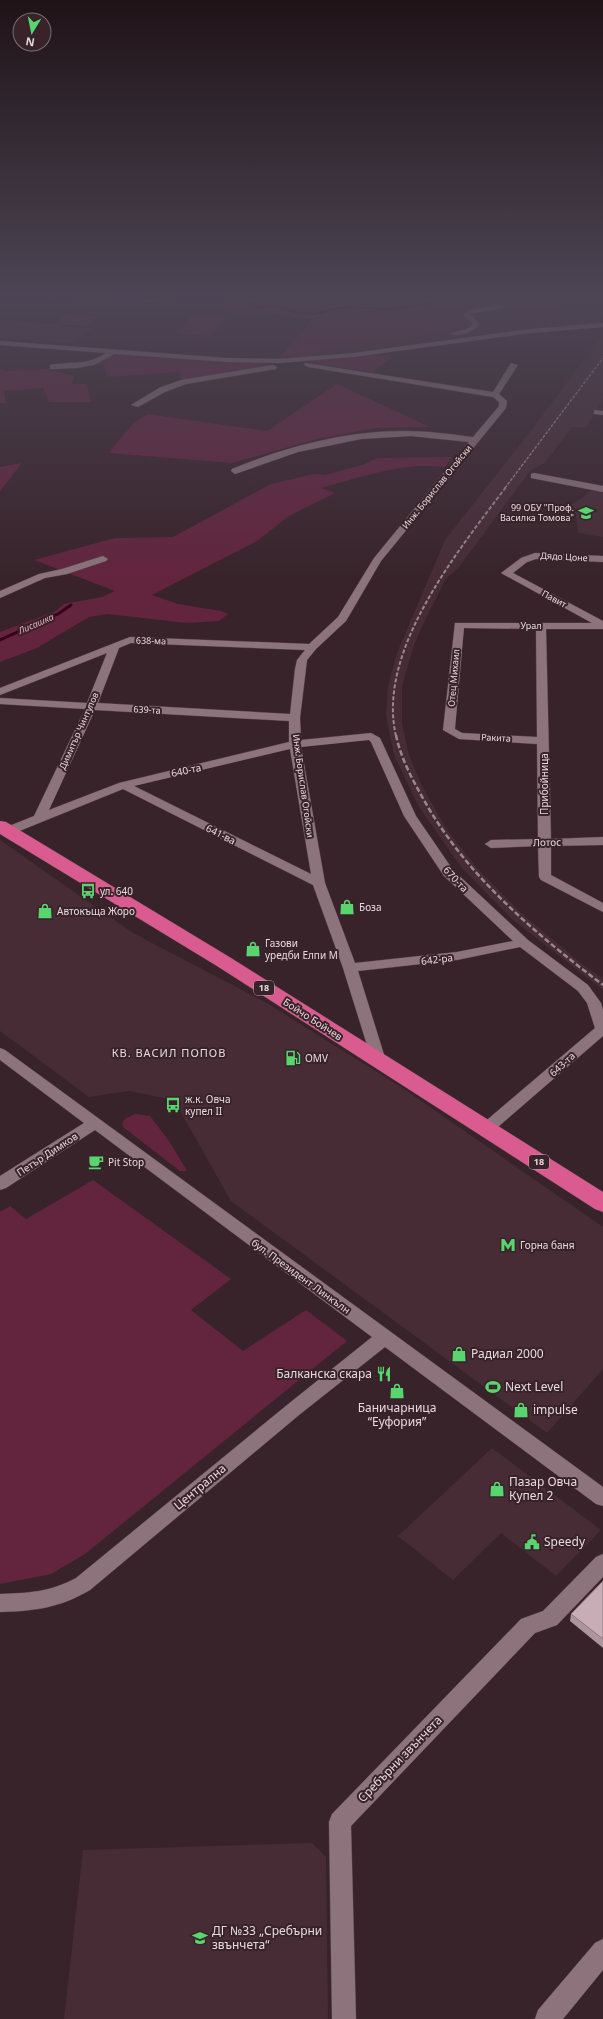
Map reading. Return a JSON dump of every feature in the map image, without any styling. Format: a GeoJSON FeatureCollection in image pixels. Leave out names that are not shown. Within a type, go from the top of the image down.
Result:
{"type":"FeatureCollection","features":[{"type":"Feature","properties":{"kind":"highway","name":"Бойчо Бойчев"},"geometry":{"type":"LineString","coordinates":[[4,828],[224,962],[603,1203]]}},
{"type":"Feature","properties":{"kind":"street"},"geometry":{"type":"LineString","coordinates":[[135,405],[160,391]]}},
{"type":"Feature","properties":{"kind":"street"},"geometry":{"type":"LineString","coordinates":[[472,391],[495,395],[497,391]]}},
{"type":"Feature","properties":{"kind":"street","name":"Инж. Борислав Огойски"},"geometry":{"type":"LineString","coordinates":[[379,1061],[350,968],[319,883],[295,744],[295,718],[300,669],[302,660],[312,647],[342,620],[377,560],[503,406],[503,401],[495,395]]}},
{"type":"Feature","properties":{"kind":"street"},"geometry":{"type":"LineString","coordinates":[[235,471],[262,459],[294,450],[382,434],[422,434],[475,440]]}},
{"type":"Feature","properties":{"kind":"street"},"geometry":{"type":"LineString","coordinates":[[534,476],[603,489]]}},
{"type":"Feature","properties":{"kind":"street","name":"Дядо Цоне"},"geometry":{"type":"LineString","coordinates":[[506,574],[524,560],[535,556],[603,559]]}},
{"type":"Feature","properties":{"kind":"street"},"geometry":{"type":"LineString","coordinates":[[0,595],[42,576],[64,572],[103,559]]}},
{"type":"Feature","properties":{"kind":"street","name":"Павит"},"geometry":{"type":"LineString","coordinates":[[506,574],[603,626]]}},
{"type":"Feature","properties":{"kind":"street","name":"Урал"},"geometry":{"type":"LineString","coordinates":[[459,625],[603,626]]}},
{"type":"Feature","properties":{"kind":"street","name":"Отец Михаил"},"geometry":{"type":"LineString","coordinates":[[449,730],[459,625]]}},
{"type":"Feature","properties":{"kind":"street","name":"Прибойница"},"geometry":{"type":"LineString","coordinates":[[541,626],[545,877],[603,908]]}},
{"type":"Feature","properties":{"kind":"street","name":"638-ма"},"geometry":{"type":"LineString","coordinates":[[0,692],[130,640],[312,647]]}},
{"type":"Feature","properties":{"kind":"street","name":"Димитър Чинтулов"},"geometry":{"type":"LineString","coordinates":[[40,817],[91,707],[115,645]]}},
{"type":"Feature","properties":{"kind":"street","name":"639-та"},"geometry":{"type":"LineString","coordinates":[[0,701],[295,718]]}},
{"type":"Feature","properties":{"kind":"street","name":"Ракита"},"geometry":{"type":"LineString","coordinates":[[449,730],[459,736],[544,741]]}},
{"type":"Feature","properties":{"kind":"street","name":"640-та"},"geometry":{"type":"LineString","coordinates":[[4,828],[40,817],[122,785],[295,744],[372,736]]}},
{"type":"Feature","properties":{"kind":"street","name":"670-та"},"geometry":{"type":"LineString","coordinates":[[372,736],[376,740],[410,816],[448,873],[489,913],[523,943],[583,988]]}},
{"type":"Feature","properties":{"kind":"street","name":"641-ва"},"geometry":{"type":"LineString","coordinates":[[122,785],[319,883]]}},
{"type":"Feature","properties":{"kind":"street","name":"Лотос"},"geometry":{"type":"LineString","coordinates":[[491,844],[545,841],[603,841]]}},
{"type":"Feature","properties":{"kind":"street","name":"642-ра"},"geometry":{"type":"LineString","coordinates":[[350,968],[457,956],[523,943]]}},
{"type":"Feature","properties":{"kind":"street","name":"643-та"},"geometry":{"type":"LineString","coordinates":[[486,1129],[602,1029],[601,1018],[594,1003],[583,988]]}},
{"type":"Feature","properties":{"kind":"street","name":"бул. Президент Линкълн"},"geometry":{"type":"LineString","coordinates":[[0,1053],[603,1498]]}},
{"type":"Feature","properties":{"kind":"street","name":"Петър Димков"},"geometry":{"type":"LineString","coordinates":[[0,1184],[95,1123]]}},
{"type":"Feature","properties":{"kind":"street","name":"Централна"},"geometry":{"type":"LineString","coordinates":[[0,1603],[50,1600],[67,1594],[83,1584],[287,1415],[385,1337]]}},
{"type":"Feature","properties":{"kind":"street","name":"Сребърни звънчета"},"geometry":{"type":"LineString","coordinates":[[344,2019],[340,1822],[528,1626],[550,1618],[603,1563]]}},
{"type":"Feature","properties":{"kind":"street"},"geometry":{"type":"LineString","coordinates":[[547,2019],[603,1951]]}},
{"type":"Feature","properties":{"kind":"shaded area"},"geometry":{"type":"Polygon","coordinates":[[[0,391],[4,391],[6,403],[0,403],[0,391]]]}},
{"type":"Feature","properties":{"kind":"shaded area"},"geometry":{"type":"Polygon","coordinates":[[[44,391],[89,391],[91,402],[49,402],[44,391]]]}},
{"type":"Feature","properties":{"kind":"shaded area"},"geometry":{"type":"Polygon","coordinates":[[[326,391],[353,391],[430,427],[376,428],[317,439],[232,463],[108,453],[133,424],[147,414],[267,431],[326,391]]]}},
{"type":"Feature","properties":{"kind":"shaded area"},"geometry":{"type":"Polygon","coordinates":[[[560,391],[603,391],[603,397],[598,408],[586,428],[572,427],[545,463],[530,471],[459,567],[445,580],[422,626],[413,648],[402,686],[402,724],[409,755],[422,786],[447,830],[477,868],[521,913],[582,964],[603,979],[603,990],[512,919],[461,867],[419,807],[394,755],[386,715],[388,686],[397,653],[445,540],[560,391]]]}},
{"type":"Feature","properties":{"kind":"shaded area"},"geometry":{"type":"Polygon","coordinates":[[[452,457],[445,467],[429,466],[398,469],[367,475],[321,488],[335,493],[289,516],[257,541],[152,595],[178,604],[221,611],[228,614],[219,621],[187,623],[107,614],[89,617],[37,648],[0,662],[0,632],[56,611],[64,604],[102,597],[115,591],[34,560],[115,538],[173,537],[271,484],[314,474],[325,475],[365,464],[377,458],[452,457]]]}},
{"type":"Feature","properties":{"kind":"shaded area"},"geometry":{"type":"Polygon","coordinates":[[[22,463],[0,491],[0,467],[22,463]]]}},
{"type":"Feature","properties":{"kind":"shaded area","name":"99 ОБУ \"Проф. Василка Томова\""},"geometry":{"type":"Polygon","coordinates":[[[593,489],[603,491],[603,537],[578,533],[576,514],[561,511],[585,496],[593,489]]]}},
{"type":"Feature","properties":{"kind":"shaded area"},"geometry":{"type":"Polygon","coordinates":[[[0,840],[133,933],[265,1002],[401,1087],[603,1227],[603,1369],[547,1433],[231,1201],[174,1100],[129,1091],[89,1097],[0,1031],[0,840]]]}},
{"type":"Feature","properties":{"kind":"shaded area"},"geometry":{"type":"Polygon","coordinates":[[[135,1114],[150,1116],[169,1141],[186,1171],[180,1171],[123,1127],[122,1123],[126,1118],[135,1114]]]}},
{"type":"Feature","properties":{"kind":"shaded area"},"geometry":{"type":"Polygon","coordinates":[[[93,1180],[231,1279],[191,1310],[243,1351],[306,1310],[347,1341],[85,1554],[51,1574],[0,1584],[0,1212],[10,1206],[26,1219],[93,1180]]]}},
{"type":"Feature","properties":{"kind":"shaded area","name":"Пазар Овча Купел 2"},"geometry":{"type":"Polygon","coordinates":[[[492,1448],[601,1530],[556,1576],[501,1533],[453,1580],[398,1536],[492,1448]]]}},
{"type":"Feature","properties":{"kind":"shaded area","name":"ДГ №33 „Сребърни звънчета“"},"geometry":{"type":"Polygon","coordinates":[[[312,1843],[326,1857],[328,2019],[64,2019],[83,1850],[312,1843]]]}},
{"type":"Feature","properties":{"kind":"building"},"geometry":{"type":"Polygon","coordinates":[[[603,1581],[603,1639],[571,1614],[603,1581]]]}},
{"type":"Feature","properties":{"kind":"waterway","name":"Лисашка"},"geometry":{"type":"LineString","coordinates":[[0,640],[58,614],[71,605]]}},
{"type":"Feature","properties":{"kind":"railway"},"geometry":{"type":"LineString","coordinates":[[505,488],[578,391]]}},
{"type":"Feature","properties":{"kind":"railway"},"geometry":{"type":"LineString","coordinates":[[396,736],[393,704],[398,670],[409,637],[445,571],[506,487]]}},
{"type":"Feature","properties":{"kind":"railway"},"geometry":{"type":"LineString","coordinates":[[396,735],[409,772],[437,822],[478,875],[525,922],[603,985]]}},
{"type":"Feature","properties":{"kind":"place","name":"99 ОБУ \"Проф. Василка Томова\""},"geometry":{"type":"Point","coordinates":[586,513]}},
{"type":"Feature","properties":{"kind":"place","name":"ул. 640"},"geometry":{"type":"Point","coordinates":[88,891]}},
{"type":"Feature","properties":{"kind":"place","name":"Боза"},"geometry":{"type":"Point","coordinates":[347,907]}},
{"type":"Feature","properties":{"kind":"place","name":"Автокъща Жоро"},"geometry":{"type":"Point","coordinates":[45,911]}},
{"type":"Feature","properties":{"kind":"place","name":"Газови уредби Елпи М"},"geometry":{"type":"Point","coordinates":[253,949]}},
{"type":"Feature","properties":{"kind":"place","name":"OMV"},"geometry":{"type":"Point","coordinates":[293,1058]}},
{"type":"Feature","properties":{"kind":"place","name":"ж.к. Овча купел II"},"geometry":{"type":"Point","coordinates":[173,1105]}},
{"type":"Feature","properties":{"kind":"place","name":"Pit Stop"},"geometry":{"type":"Point","coordinates":[96,1162]}},
{"type":"Feature","properties":{"kind":"place","name":"Горна баня"},"geometry":{"type":"Point","coordinates":[508,1245]}},
{"type":"Feature","properties":{"kind":"place","name":"Радиал 2000"},"geometry":{"type":"Point","coordinates":[459,1354]}},
{"type":"Feature","properties":{"kind":"place","name":"Балканска скара"},"geometry":{"type":"Point","coordinates":[384,1374]}},
{"type":"Feature","properties":{"kind":"place","name":"Next Level"},"geometry":{"type":"Point","coordinates":[493,1387]}},
{"type":"Feature","properties":{"kind":"place","name":"Баничарница “Еуфория”"},"geometry":{"type":"Point","coordinates":[397,1391]}},
{"type":"Feature","properties":{"kind":"place","name":"impulse"},"geometry":{"type":"Point","coordinates":[521,1410]}},
{"type":"Feature","properties":{"kind":"place","name":"Пазар Овча Купел 2"},"geometry":{"type":"Point","coordinates":[497,1489]}},
{"type":"Feature","properties":{"kind":"place","name":"Speedy"},"geometry":{"type":"Point","coordinates":[532,1542]}},
{"type":"Feature","properties":{"kind":"place","name":"ДГ №33 „Сребърни звънчета“"},"geometry":{"type":"Point","coordinates":[200,1938]}},
{"type":"Feature","properties":{"kind":"district","name":"КВ. ВАСИЛ ПОПОВ"},"geometry":{"type":"Point","coordinates":[169,1053]}}]}
